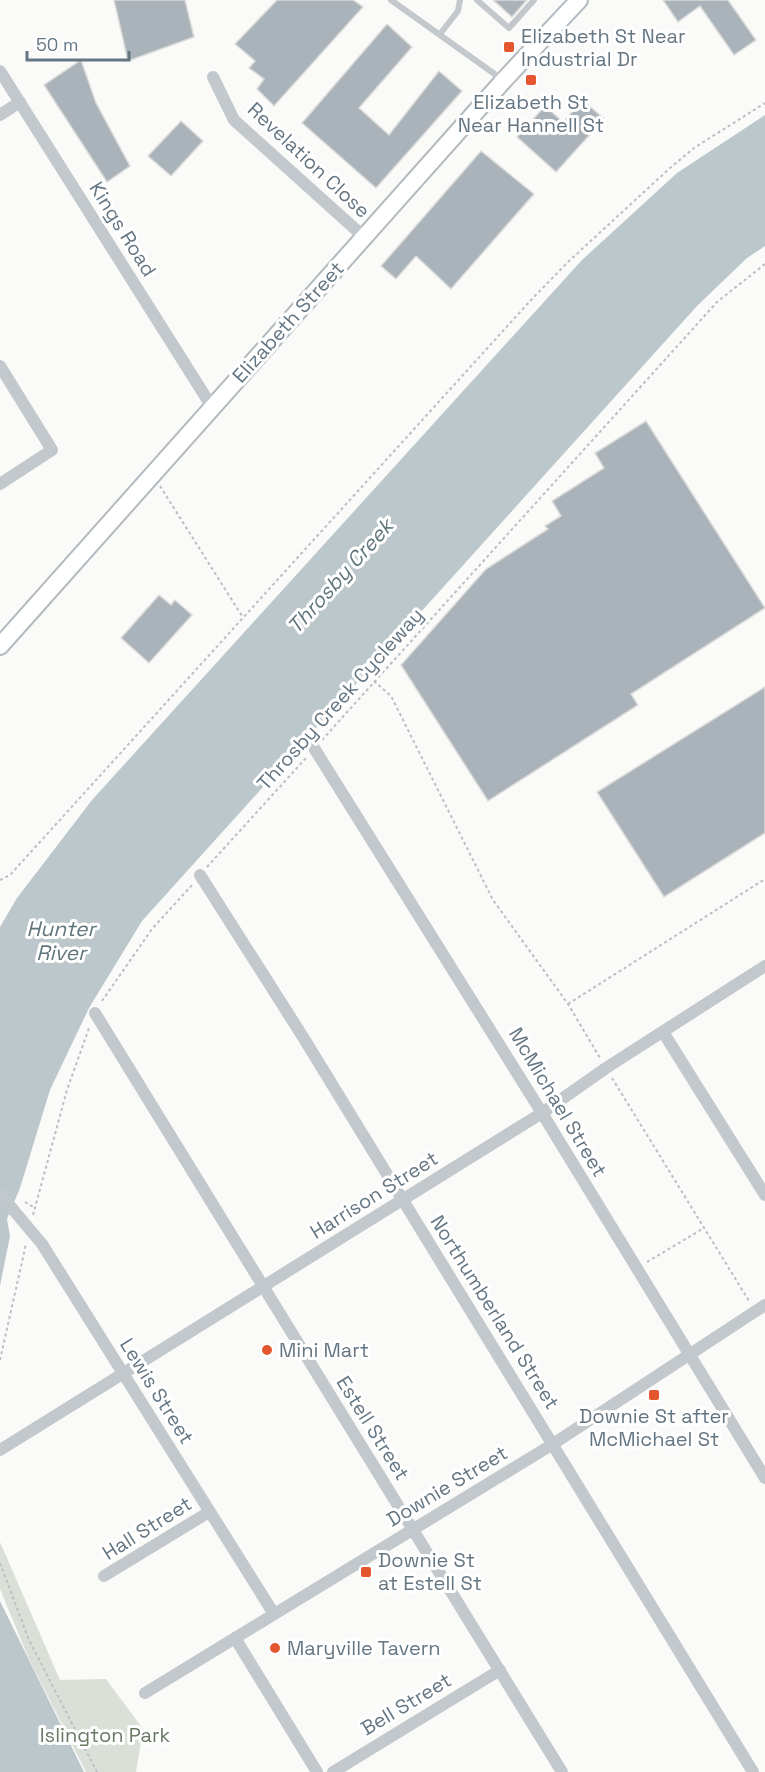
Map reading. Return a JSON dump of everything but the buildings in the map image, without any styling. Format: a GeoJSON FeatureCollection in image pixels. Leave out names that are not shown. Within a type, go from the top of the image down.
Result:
{"type":"FeatureCollection","features":[{"type":"Feature","properties":{"kind":"main road","name":"Elizabeth Street"},"geometry":{"type":"LineString","coordinates":[[0,646],[504,80],[579,0]]}},
{"type":"Feature","properties":{"kind":"street","name":"Kings Road"},"geometry":{"type":"LineString","coordinates":[[0,71],[212,407]]}},
{"type":"Feature","properties":{"kind":"street","name":"Revelation Close"},"geometry":{"type":"LineString","coordinates":[[213,77],[234,120],[364,237]]}},
{"type":"Feature","properties":{"kind":"street"},"geometry":{"type":"LineString","coordinates":[[0,115],[20,102]]}},
{"type":"Feature","properties":{"kind":"street"},"geometry":{"type":"LineString","coordinates":[[0,366],[52,450],[0,484]]}},
{"type":"Feature","properties":{"kind":"street","name":"McMichael Street"},"geometry":{"type":"LineString","coordinates":[[314,748],[542,1113],[765,1478]]}},
{"type":"Feature","properties":{"kind":"street","name":"Northumberland Street"},"geometry":{"type":"LineString","coordinates":[[200,875],[303,1037],[402,1201],[554,1444],[753,1772]]}},
{"type":"Feature","properties":{"kind":"street","name":"Harrison Street"},"geometry":{"type":"LineString","coordinates":[[0,1450],[542,1113],[606,1068],[764,968]]}},
{"type":"Feature","properties":{"kind":"street","name":"Estell Street"},"geometry":{"type":"LineString","coordinates":[[94,1013],[562,1772]]}},
{"type":"Feature","properties":{"kind":"street"},"geometry":{"type":"LineString","coordinates":[[663,1032],[765,1195]]}},
{"type":"Feature","properties":{"kind":"street","name":"Lewis Street"},"geometry":{"type":"LineString","coordinates":[[0,1194],[17,1204],[274,1614]]}},
{"type":"Feature","properties":{"kind":"street","name":"Downie Street"},"geometry":{"type":"LineString","coordinates":[[146,1693],[554,1444],[765,1305]]}},
{"type":"Feature","properties":{"kind":"street","name":"Hall Street"},"geometry":{"type":"LineString","coordinates":[[104,1576],[209,1512]]}},
{"type":"Feature","properties":{"kind":"street"},"geometry":{"type":"LineString","coordinates":[[235,1638],[317,1772]]}},
{"type":"Feature","properties":{"kind":"street","name":"Bell Street"},"geometry":{"type":"LineString","coordinates":[[333,1772],[500,1670]]}},
{"type":"Feature","properties":{"kind":"lane"},"geometry":{"type":"LineString","coordinates":[[391,0],[504,80]]}},
{"type":"Feature","properties":{"kind":"lane"},"geometry":{"type":"LineString","coordinates":[[440,34],[458,11],[460,0]]}},
{"type":"Feature","properties":{"kind":"lane"},"geometry":{"type":"LineString","coordinates":[[477,0],[509,28],[534,0]]}},
{"type":"Feature","properties":{"kind":"path"},"geometry":{"type":"LineString","coordinates":[[0,880],[10,875],[569,261],[694,148],[765,104]]}},
{"type":"Feature","properties":{"kind":"path","name":"Throsby Creek Cycleway"},"geometry":{"type":"LineString","coordinates":[[34,1214],[67,1090],[94,1013],[152,929],[717,302],[765,264]]}},
{"type":"Feature","properties":{"kind":"path"},"geometry":{"type":"LineString","coordinates":[[159,484],[243,617]]}},
{"type":"Feature","properties":{"kind":"path"},"geometry":{"type":"LineString","coordinates":[[375,681],[390,696],[493,900],[568,1004],[749,1301]]}},
{"type":"Feature","properties":{"kind":"path"},"geometry":{"type":"LineString","coordinates":[[568,1004],[765,879]]}},
{"type":"Feature","properties":{"kind":"path"},"geometry":{"type":"LineString","coordinates":[[17,1204],[35,1208]]}},
{"type":"Feature","properties":{"kind":"path"},"geometry":{"type":"LineString","coordinates":[[637,1269],[704,1228]]}},
{"type":"Feature","properties":{"kind":"path"},"geometry":{"type":"LineString","coordinates":[[0,1360],[27,1239]]}},
{"type":"Feature","properties":{"kind":"path"},"geometry":{"type":"LineString","coordinates":[[0,1563],[29,1640],[97,1772]]}},
{"type":"Feature","properties":{"kind":"green space","name":"Islington Park"},"geometry":{"type":"Polygon","coordinates":[[[0,1542],[60,1680],[106,1679],[143,1729],[136,1772],[86,1772],[28,1657],[0,1589],[0,1542]]]}},
{"type":"Feature","properties":{"kind":"water","name":"Hunter River"},"geometry":{"type":"Polygon","coordinates":[[[765,115],[765,246],[747,258],[697,306],[142,921],[89,1008],[50,1090],[20,1188],[7,1219],[10,1236],[0,1286],[0,927],[17,898],[92,800],[582,260],[677,173],[765,115]]]}},
{"type":"Feature","properties":{"kind":"water"},"geometry":{"type":"Polygon","coordinates":[[[0,1601],[84,1772],[0,1772],[0,1601]]]}},
{"type":"Feature","properties":{"kind":"place","name":"Elizabeth St Near Industrial Dr"},"geometry":{"type":"Point","coordinates":[509,47]}},
{"type":"Feature","properties":{"kind":"place","name":"Elizabeth St Near Hannell St"},"geometry":{"type":"Point","coordinates":[531,80]}},
{"type":"Feature","properties":{"kind":"place","name":"Mini Mart"},"geometry":{"type":"Point","coordinates":[267,1350]}},
{"type":"Feature","properties":{"kind":"place","name":"Downie St after McMichael St"},"geometry":{"type":"Point","coordinates":[654,1395]}},
{"type":"Feature","properties":{"kind":"place","name":"Downie St at Estell St"},"geometry":{"type":"Point","coordinates":[366,1572]}},
{"type":"Feature","properties":{"kind":"place","name":"Maryville Tavern"},"geometry":{"type":"Point","coordinates":[275,1648]}},
{"type":"Feature","properties":{"kind":"water label","name":"Throsby Creek"},"geometry":{"type":"Point","coordinates":[340,576]}}]}
